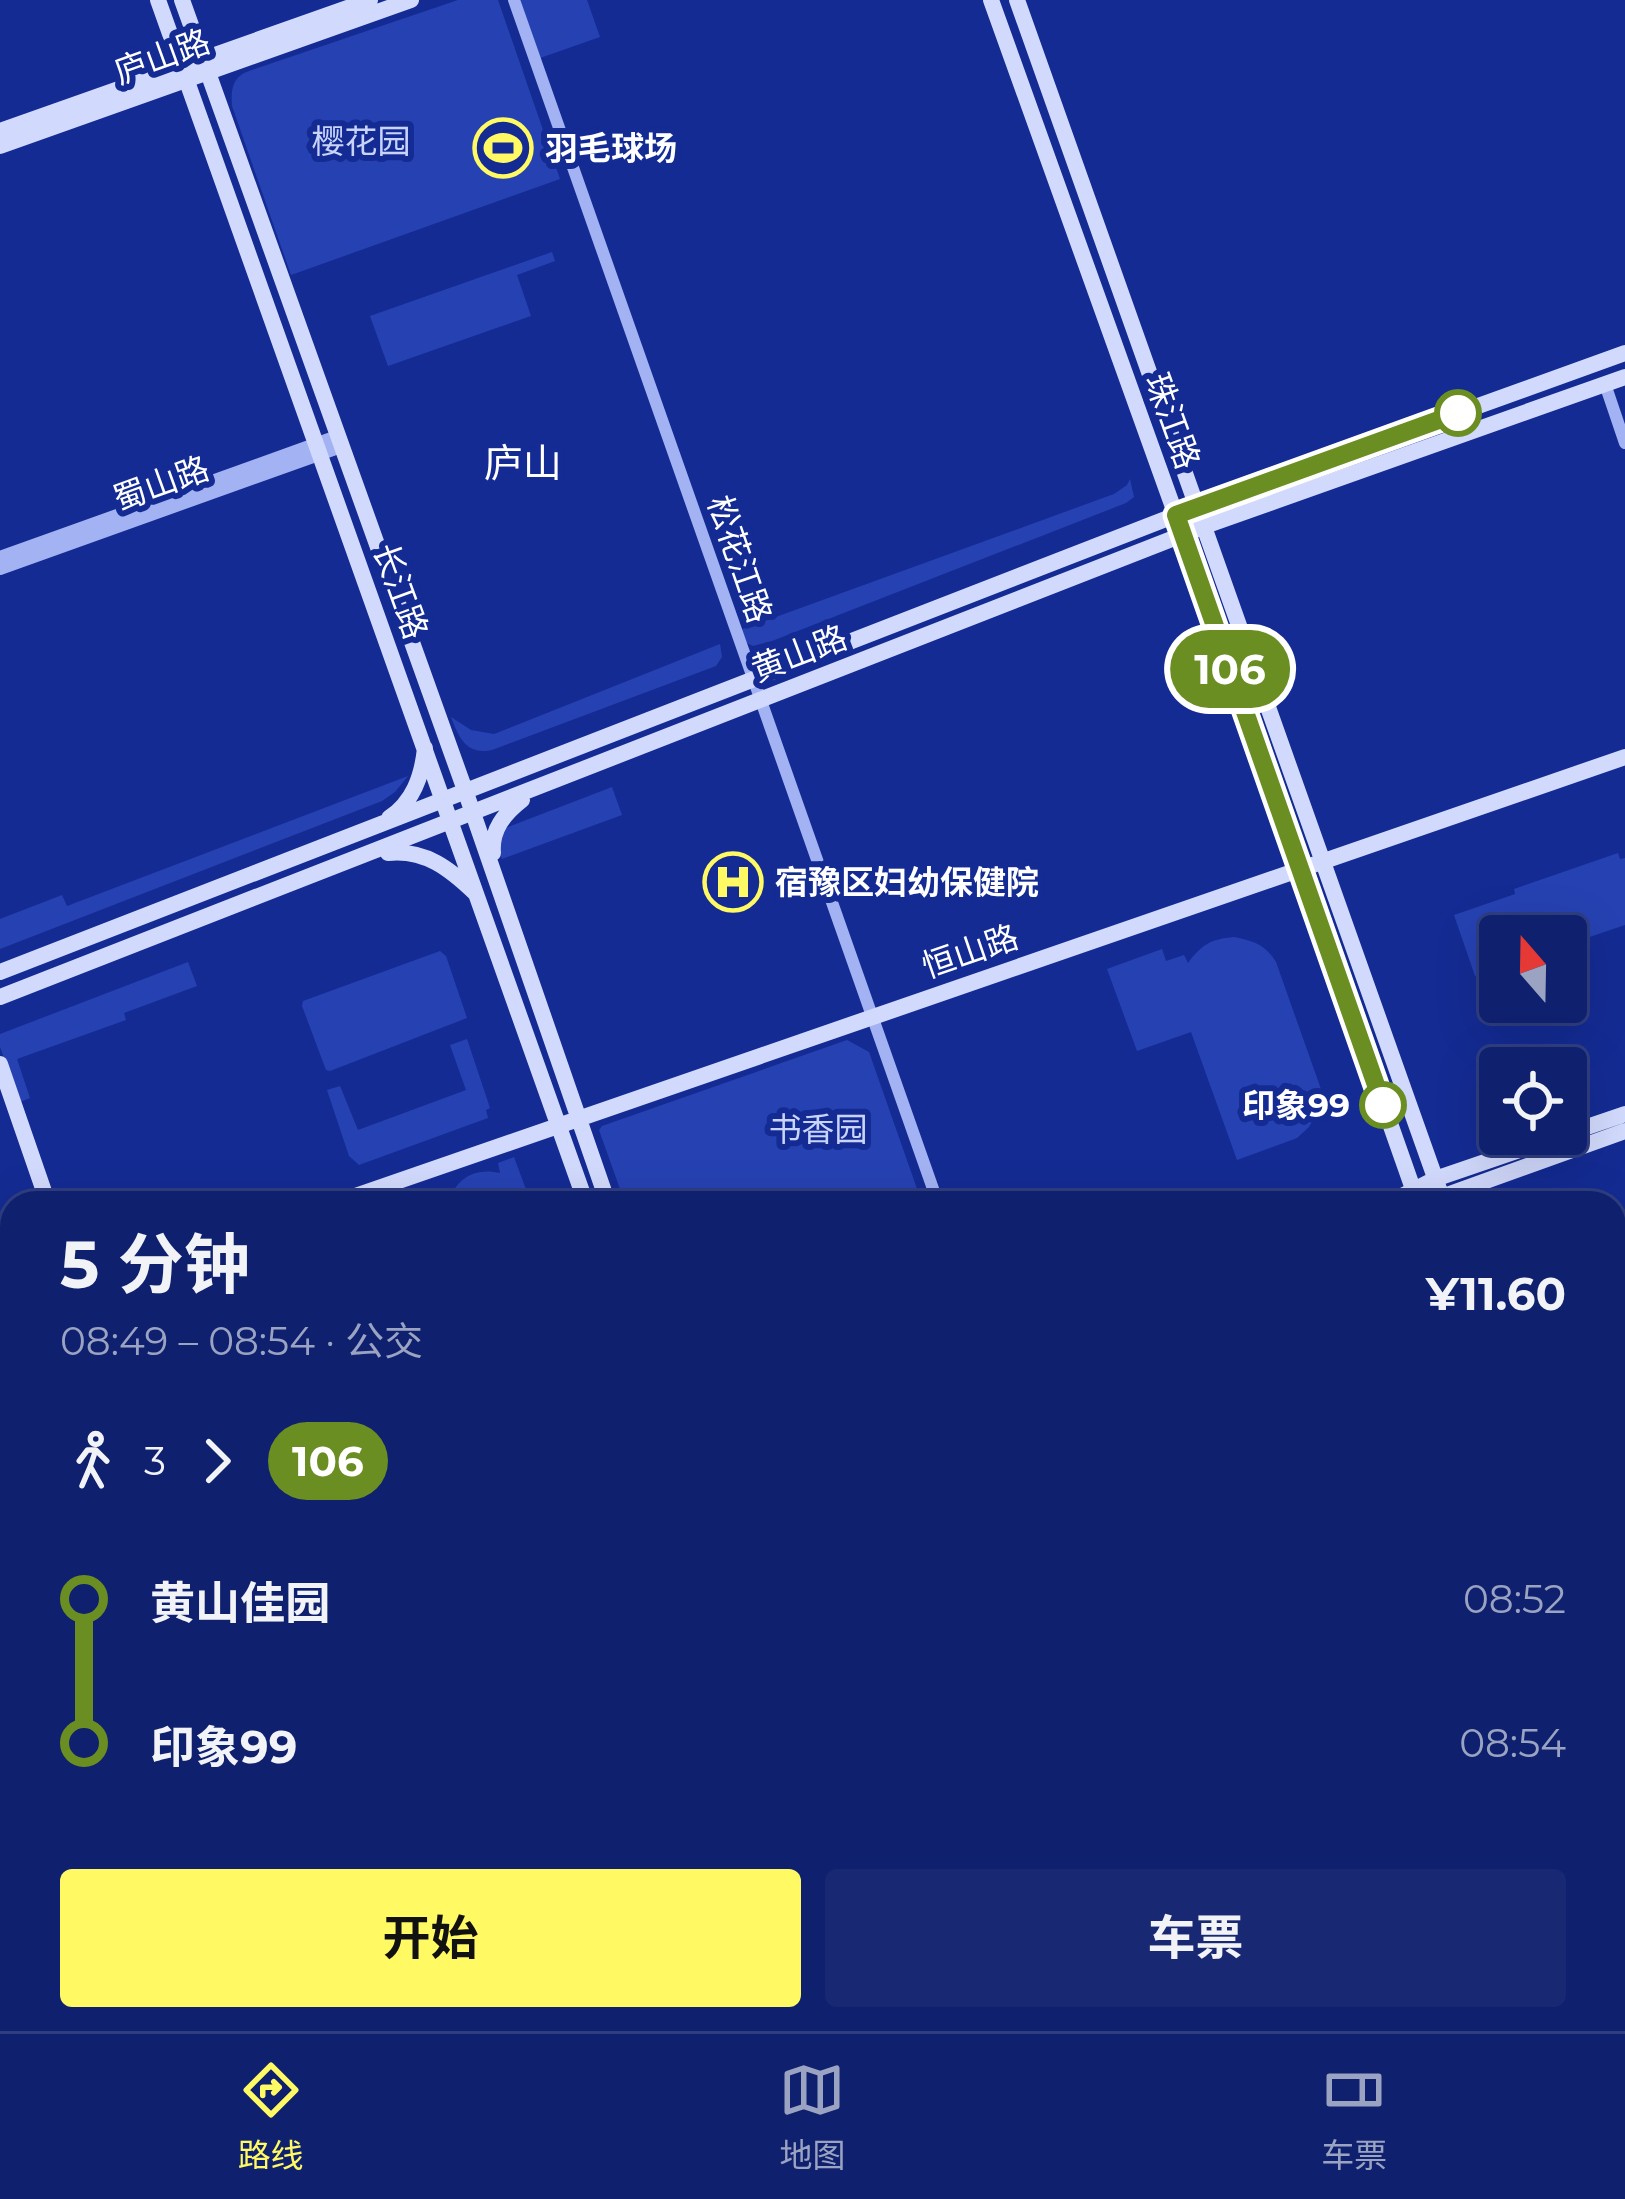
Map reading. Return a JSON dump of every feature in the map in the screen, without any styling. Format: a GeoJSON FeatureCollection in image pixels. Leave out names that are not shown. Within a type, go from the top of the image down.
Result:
{"type":"FeatureCollection","features":[{"type":"Feature","properties":{"kind":"street","name":"长江路"},"geometry":{"type":"LineString","coordinates":[[158,0],[582,1191]]}},
{"type":"Feature","properties":{"kind":"street","name":"长江路"},"geometry":{"type":"LineString","coordinates":[[182,0],[604,1191]]}},
{"type":"Feature","properties":{"kind":"street","name":"庐山路"},"geometry":{"type":"LineString","coordinates":[[0,146],[370,0]]}},
{"type":"Feature","properties":{"kind":"street","name":"庐山路"},"geometry":{"type":"LineString","coordinates":[[206,65],[412,0]]}},
{"type":"Feature","properties":{"kind":"street","name":"松花江路"},"geometry":{"type":"LineString","coordinates":[[511,0],[930,1191]]}},
{"type":"Feature","properties":{"kind":"street","name":"珠江路"},"geometry":{"type":"LineString","coordinates":[[991,0],[1344,994],[1428,1191]]}},
{"type":"Feature","properties":{"kind":"street","name":"珠江路"},"geometry":{"type":"LineString","coordinates":[[1017,0],[1324,864],[1429,1191]]}},
{"type":"Feature","properties":{"kind":"street","name":"庐山路"},"geometry":{"type":"LineString","coordinates":[[0,131],[184,73]]}},
{"type":"Feature","properties":{"kind":"street"},"geometry":{"type":"LineString","coordinates":[[1057,182],[1081,174]]}},
{"type":"Feature","properties":{"kind":"street"},"geometry":{"type":"LineString","coordinates":[[1099,302],[1123,294]]}},
{"type":"Feature","properties":{"kind":"street","name":"黄山路"},"geometry":{"type":"LineString","coordinates":[[0,972],[1176,515],[1625,353]]}},
{"type":"Feature","properties":{"kind":"street","name":"黄山路"},"geometry":{"type":"LineString","coordinates":[[0,997],[1205,526],[1625,377]]}},
{"type":"Feature","properties":{"kind":"street"},"geometry":{"type":"LineString","coordinates":[[1605,384],[1625,443]]}},
{"type":"Feature","properties":{"kind":"street","name":"蜀山路"},"geometry":{"type":"LineString","coordinates":[[0,557],[339,442]]}},
{"type":"Feature","properties":{"kind":"street","name":"蜀山路"},"geometry":{"type":"LineString","coordinates":[[0,569],[319,449]]}},
{"type":"Feature","properties":{"kind":"street"},"geometry":{"type":"LineString","coordinates":[[449,746],[457,759],[474,770],[520,771]]}},
{"type":"Feature","properties":{"kind":"street"},"geometry":{"type":"LineString","coordinates":[[377,827],[410,799],[425,747]]}},
{"type":"Feature","properties":{"kind":"street","name":"恒山路"},"geometry":{"type":"LineString","coordinates":[[371,1191],[1625,760]]}},
{"type":"Feature","properties":{"kind":"street"},"geometry":{"type":"LineString","coordinates":[[496,878],[494,834],[504,816],[535,790]]}},
{"type":"Feature","properties":{"kind":"street"},"geometry":{"type":"LineString","coordinates":[[363,856],[423,855],[445,866],[477,895]]}},
{"type":"Feature","properties":{"kind":"street"},"geometry":{"type":"LineString","coordinates":[[1344,994],[1366,986]]}},
{"type":"Feature","properties":{"kind":"street"},"geometry":{"type":"LineString","coordinates":[[0,1064],[44,1191]]}},
{"type":"Feature","properties":{"kind":"street"},"geometry":{"type":"LineString","coordinates":[[0,1094],[34,1191]]}},
{"type":"Feature","properties":{"kind":"street"},"geometry":{"type":"LineString","coordinates":[[1440,1191],[1625,1114]]}},
{"type":"Feature","properties":{"kind":"street","name":"恒山路"},"geometry":{"type":"LineString","coordinates":[[387,1191],[559,1129]]}},
{"type":"Feature","properties":{"kind":"street"},"geometry":{"type":"LineString","coordinates":[[1442,1191],[1625,1132]]}},
{"type":"Feature","properties":{"kind":"green space","name":"樱花园"},"geometry":{"type":"Polygon","coordinates":[[[458,0],[498,0],[560,179],[291,275],[232,106],[236,80],[249,71],[458,0]]]}},
{"type":"Feature","properties":{"kind":"green space"},"geometry":{"type":"Polygon","coordinates":[[[519,0],[587,0],[600,37],[540,58],[519,0]]]}},
{"type":"Feature","properties":{"kind":"green space"},"geometry":{"type":"Polygon","coordinates":[[[552,252],[555,261],[517,275],[531,316],[388,366],[370,316],[552,252]]]}},
{"type":"Feature","properties":{"kind":"green space"},"geometry":{"type":"Polygon","coordinates":[[[1130,479],[1134,497],[1126,503],[772,641],[753,646],[740,630],[1114,494],[1130,479]]]}},
{"type":"Feature","properties":{"kind":"green space"},"geometry":{"type":"Polygon","coordinates":[[[720,644],[722,657],[716,666],[492,750],[470,747],[451,717],[471,730],[494,734],[720,644]]]}},
{"type":"Feature","properties":{"kind":"green space"},"geometry":{"type":"Polygon","coordinates":[[[408,776],[382,801],[0,949],[0,919],[62,895],[67,906],[408,776]]]}},
{"type":"Feature","properties":{"kind":"green space"},"geometry":{"type":"Polygon","coordinates":[[[612,787],[622,815],[502,859],[497,846],[500,830],[612,787]]]}},
{"type":"Feature","properties":{"kind":"green space"},"geometry":{"type":"Polygon","coordinates":[[[1618,853],[1620,859],[1625,858],[1625,925],[1587,938],[1587,915],[1479,915],[1479,975],[1475,976],[1454,915],[1515,894],[1514,889],[1618,853]]]}},
{"type":"Feature","properties":{"kind":"green space"},"geometry":{"type":"Polygon","coordinates":[[[1234,937],[1258,944],[1276,962],[1322,1092],[1322,1104],[1297,1138],[1237,1160],[1191,1032],[1137,1051],[1107,969],[1162,949],[1166,961],[1184,955],[1188,963],[1207,944],[1234,937]]]}},
{"type":"Feature","properties":{"kind":"green space"},"geometry":{"type":"Polygon","coordinates":[[[440,951],[446,956],[467,1018],[326,1070],[303,1001],[440,951]]]}},
{"type":"Feature","properties":{"kind":"green space"},"geometry":{"type":"Polygon","coordinates":[[[188,962],[197,986],[124,1013],[126,1020],[17,1059],[30,1098],[20,1102],[0,1047],[0,1034],[188,962]]]}},
{"type":"Feature","properties":{"kind":"green space"},"geometry":{"type":"Polygon","coordinates":[[[467,1039],[490,1108],[488,1118],[359,1165],[349,1156],[327,1090],[340,1086],[358,1130],[466,1090],[450,1045],[467,1039]]]}},
{"type":"Feature","properties":{"kind":"green space","name":"书香园"},"geometry":{"type":"Polygon","coordinates":[[[847,1040],[869,1052],[918,1191],[621,1191],[599,1130],[847,1040]]]}},
{"type":"Feature","properties":{"kind":"green space"},"geometry":{"type":"Polygon","coordinates":[[[514,1157],[527,1191],[454,1191],[468,1176],[500,1173],[498,1163],[514,1157]]]}},
{"type":"Feature","properties":{"kind":"bus line","name":"106"},"geometry":{"type":"LineString","coordinates":[[1383,1105],[1176,515],[1458,413]]}},
{"type":"Feature","properties":{"kind":"place","name":"羽毛球场"},"geometry":{"type":"Point","coordinates":[503,148]}},
{"type":"Feature","properties":{"kind":"place","name":"宿豫区妇幼保健院"},"geometry":{"type":"Point","coordinates":[733,882]}},
{"type":"Feature","properties":{"kind":"place","name":"印象99"},"geometry":{"type":"Point","coordinates":[1383,1105]}},
{"type":"Feature","properties":{"kind":"district","name":"庐山"},"geometry":{"type":"Point","coordinates":[523,463]}}]}
